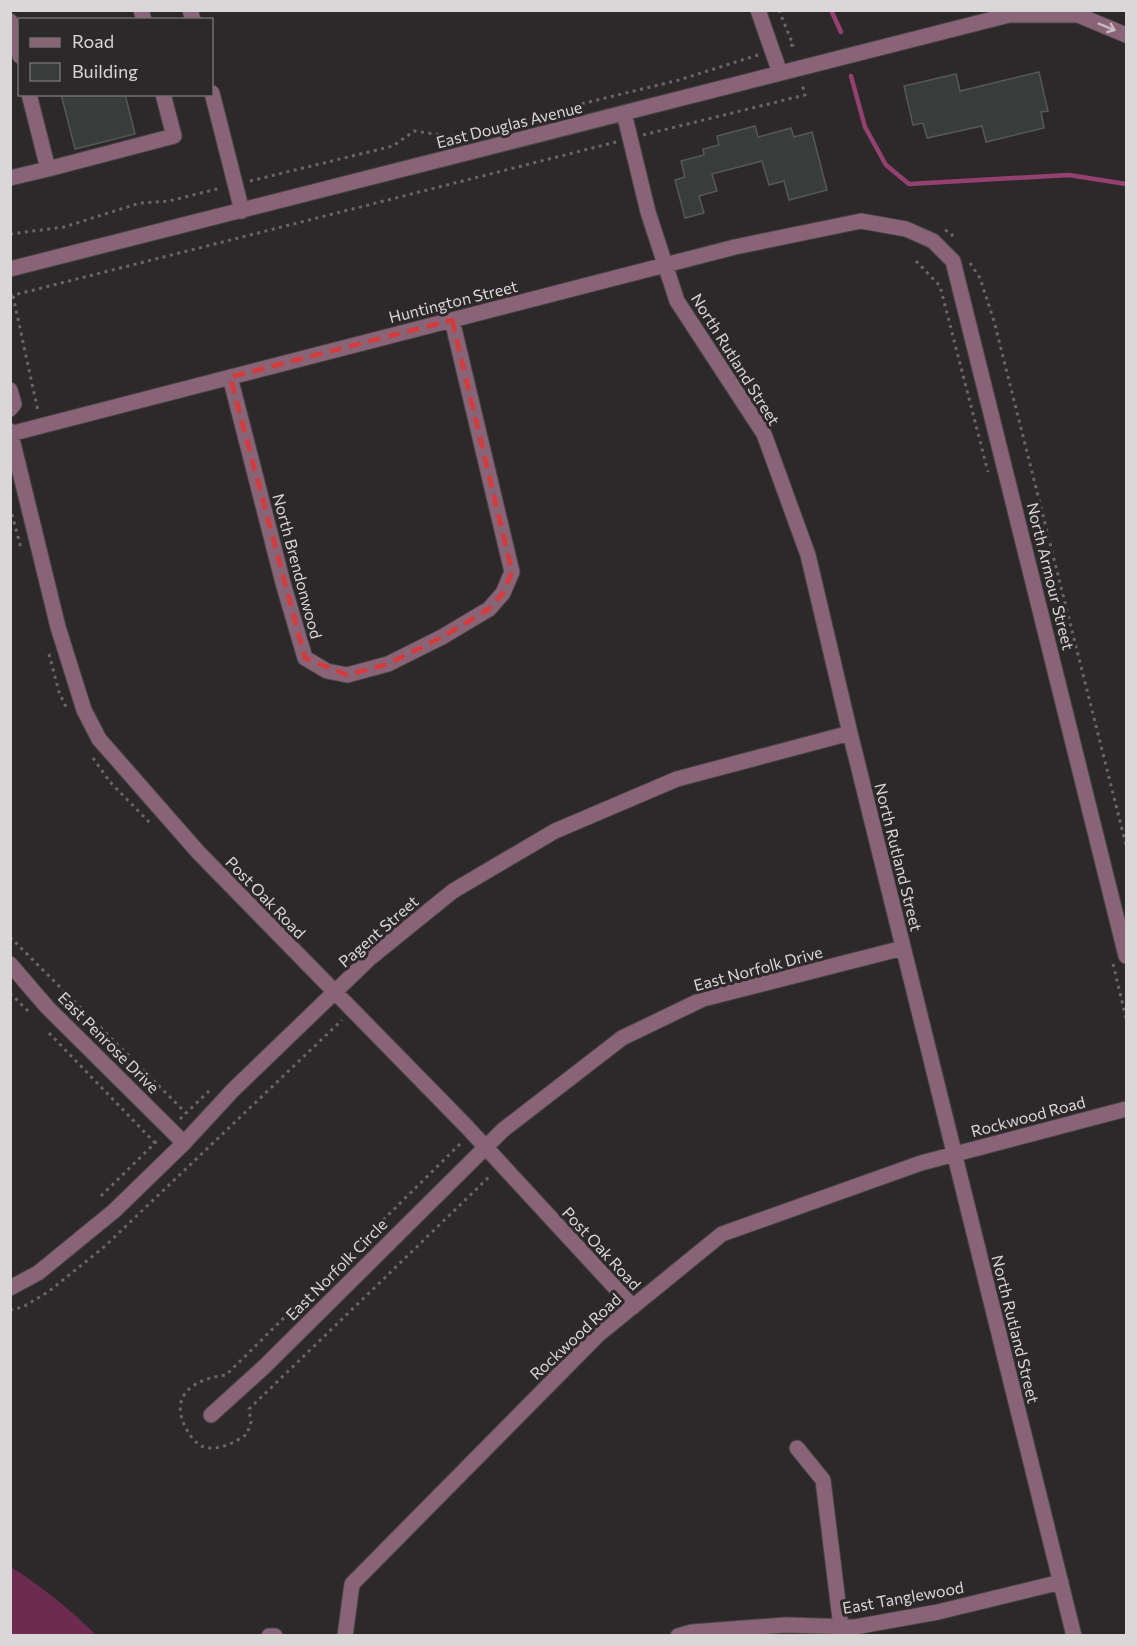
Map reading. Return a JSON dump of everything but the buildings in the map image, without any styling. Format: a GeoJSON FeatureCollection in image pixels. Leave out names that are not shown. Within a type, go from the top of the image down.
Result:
{"type":"FeatureCollection","features":[{"type":"Feature","properties":{"kind":"street"},"geometry":{"type":"LineString","coordinates":[[758,10],[780,73]]}},
{"type":"Feature","properties":{"kind":"street"},"geometry":{"type":"LineString","coordinates":[[1012,13],[1078,15],[1126,35]]}},
{"type":"Feature","properties":{"kind":"street","name":"East Douglas Avenue"},"geometry":{"type":"LineString","coordinates":[[10,269],[1012,13]]}},
{"type":"Feature","properties":{"kind":"street"},"geometry":{"type":"LineString","coordinates":[[10,21],[18,49]]}},
{"type":"Feature","properties":{"kind":"street"},"geometry":{"type":"LineString","coordinates":[[30,96],[48,169]]}},
{"type":"Feature","properties":{"kind":"street"},"geometry":{"type":"LineString","coordinates":[[10,178],[174,136],[164,96]]}},
{"type":"Feature","properties":{"kind":"street"},"geometry":{"type":"LineString","coordinates":[[213,96],[242,211]]}},
{"type":"Feature","properties":{"kind":"street","name":"North Rutland Street"},"geometry":{"type":"LineString","coordinates":[[624,113],[648,212],[677,301],[764,434],[808,555],[849,733],[1074,1635]]}},
{"type":"Feature","properties":{"kind":"street","name":"Huntington Street"},"geometry":{"type":"LineString","coordinates":[[11,433],[735,247],[861,221],[906,229]]}},
{"type":"Feature","properties":{"kind":"street","name":"North Armour Street"},"geometry":{"type":"LineString","coordinates":[[906,229],[933,241],[953,261],[1126,956]]}},
{"type":"Feature","properties":{"kind":"street","name":"North Brendonwood"},"geometry":{"type":"LineString","coordinates":[[231,377],[282,583],[305,658],[327,671],[346,675],[388,664],[442,637],[489,609],[503,593],[512,572],[452,320]]}},
{"type":"Feature","properties":{"kind":"street"},"geometry":{"type":"LineString","coordinates":[[10,390],[14,404],[10,409]]}},
{"type":"Feature","properties":{"kind":"street","name":"Post Oak Road"},"geometry":{"type":"LineString","coordinates":[[11,433],[58,627],[84,710],[99,739],[198,852],[486,1147],[633,1307]]}},
{"type":"Feature","properties":{"kind":"street","name":"Pagent Street"},"geometry":{"type":"LineString","coordinates":[[10,1288],[38,1273],[114,1211],[184,1143],[233,1090],[369,958],[453,891],[555,831],[677,779],[849,733]]}},
{"type":"Feature","properties":{"kind":"street","name":"East Norfolk Drive"},"geometry":{"type":"LineString","coordinates":[[486,1147],[503,1130],[622,1038],[693,1004],[714,996],[903,948]]}},
{"type":"Feature","properties":{"kind":"street","name":"East Penrose Drive"},"geometry":{"type":"LineString","coordinates":[[10,964],[47,1007],[184,1143]]}},
{"type":"Feature","properties":{"kind":"street","name":"Rockwood Road"},"geometry":{"type":"LineString","coordinates":[[345,1635],[352,1584],[598,1335],[723,1234],[921,1162],[1126,1109]]}},
{"type":"Feature","properties":{"kind":"street","name":"East Norfolk Circle"},"geometry":{"type":"LineString","coordinates":[[211,1415],[264,1366],[486,1147]]}},
{"type":"Feature","properties":{"kind":"street"},"geometry":{"type":"LineString","coordinates":[[797,1448],[823,1480],[841,1627]]}},
{"type":"Feature","properties":{"kind":"street","name":"East Tanglewood"},"geometry":{"type":"LineString","coordinates":[[678,1635],[785,1625],[855,1627],[938,1612],[1061,1582]]}},
{"type":"Feature","properties":{"kind":"street"},"geometry":{"type":"LineString","coordinates":[[269,1635],[275,1635]]}},
{"type":"Feature","properties":{"kind":"path"},"geometry":{"type":"LineString","coordinates":[[10,234],[64,227],[140,202],[170,201],[393,146],[414,131],[450,136],[679,80],[793,45],[779,10]]}},
{"type":"Feature","properties":{"kind":"path"},"geometry":{"type":"LineString","coordinates":[[38,412],[12,296],[805,95],[802,84]]}},
{"type":"Feature","properties":{"kind":"path"},"geometry":{"type":"LineString","coordinates":[[939,227],[951,233],[956,241]]}},
{"type":"Feature","properties":{"kind":"path"},"geometry":{"type":"LineString","coordinates":[[968,258],[980,278],[994,321],[1126,845]]}},
{"type":"Feature","properties":{"kind":"path"},"geometry":{"type":"LineString","coordinates":[[10,937],[186,1113]]}},
{"type":"Feature","properties":{"kind":"path"},"geometry":{"type":"LineString","coordinates":[[10,993],[35,1018]]}},
{"type":"Feature","properties":{"kind":"path"},"geometry":{"type":"LineString","coordinates":[[10,1310],[23,1307],[48,1292],[104,1247],[342,1020]]}},
{"type":"Feature","properties":{"kind":"path"},"geometry":{"type":"LineString","coordinates":[[43,1026],[155,1143]]}},
{"type":"Feature","properties":{"kind":"path"},"geometry":{"type":"LineString","coordinates":[[101,1196],[220,1080]]}},
{"type":"Feature","properties":{"kind":"highlighted area"},"geometry":{"type":"Polygon","coordinates":[[[452,320],[512,572],[503,593],[489,609],[442,637],[388,664],[347,675],[305,658],[230,377],[452,320]]]}},
{"type":"Feature","properties":{"kind":"shaded area"},"geometry":{"type":"Polygon","coordinates":[[[11,1567],[55,1599],[96,1635],[11,1635],[11,1567]]]}},
{"type":"Feature","properties":{"kind":"waterway"},"geometry":{"type":"LineString","coordinates":[[831,10],[841,32]]}},
{"type":"Feature","properties":{"kind":"waterway"},"geometry":{"type":"LineString","coordinates":[[851,76],[865,127],[886,165],[909,184],[1069,175],[1126,184]]}}]}
